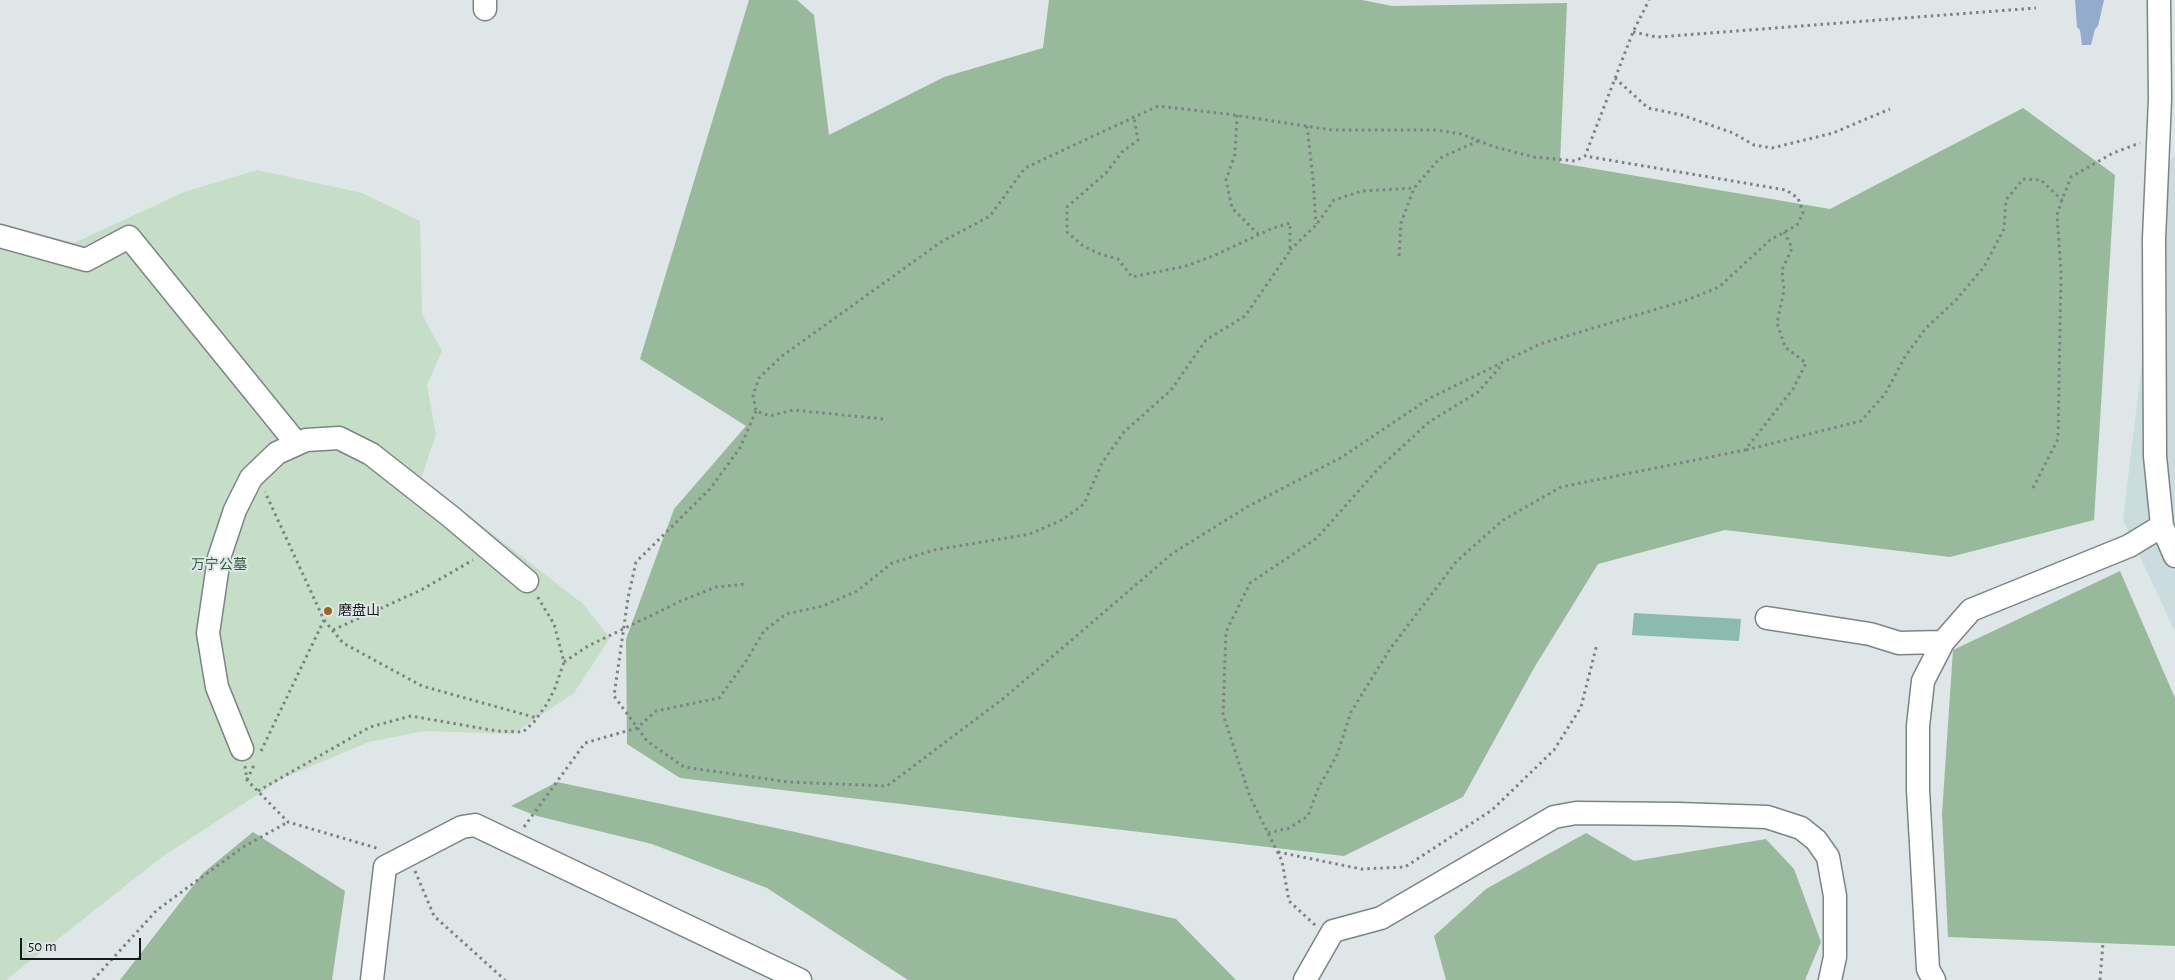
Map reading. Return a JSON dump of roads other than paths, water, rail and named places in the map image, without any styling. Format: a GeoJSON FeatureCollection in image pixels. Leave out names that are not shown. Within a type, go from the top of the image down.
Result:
{"type":"FeatureCollection","features":[{"type":"Feature","properties":{"kind":"street"},"geometry":{"type":"LineString","coordinates":[[2159,0],[2168,84],[2167,137],[2154,239],[2155,456],[2162,526],[2175,556]]}},
{"type":"Feature","properties":{"kind":"street"},"geometry":{"type":"LineString","coordinates":[[0,236],[86,260],[129,237],[296,444]]}},
{"type":"Feature","properties":{"kind":"street"},"geometry":{"type":"LineString","coordinates":[[253,755],[217,687],[208,633],[219,558],[234,510],[251,478],[277,453],[306,440],[339,438],[371,454],[527,581]]}},
{"type":"Feature","properties":{"kind":"street"},"geometry":{"type":"LineString","coordinates":[[1934,980],[1928,969],[1918,790],[1918,726],[1924,681],[1943,642],[1972,610],[2129,546],[2162,526]]}},
{"type":"Feature","properties":{"kind":"street"},"geometry":{"type":"LineString","coordinates":[[1768,618],[1870,634],[1899,643],[1943,642]]}},
{"type":"Feature","properties":{"kind":"street"},"geometry":{"type":"LineString","coordinates":[[1305,980],[1333,931],[1381,918],[1554,817],[1576,813],[1767,817],[1801,828],[1816,840],[1828,857],[1835,896],[1835,957],[1830,980]]}},
{"type":"Feature","properties":{"kind":"street"},"geometry":{"type":"LineString","coordinates":[[372,980],[386,867],[462,828],[475,825],[800,980]]}},
{"type":"Feature","properties":{"kind":"water"},"geometry":{"type":"Polygon","coordinates":[[[2075,0],[2104,0],[2091,45],[2082,45],[2080,30],[2077,27],[2075,0]]]}},
{"type":"Feature","properties":{"kind":"place","name":"磨盘山"},"geometry":{"type":"Point","coordinates":[328,611]}},
{"type":"Feature","properties":{"kind":"park label","name":"万宁公墓"},"geometry":{"type":"Point","coordinates":[219,565]}}]}
